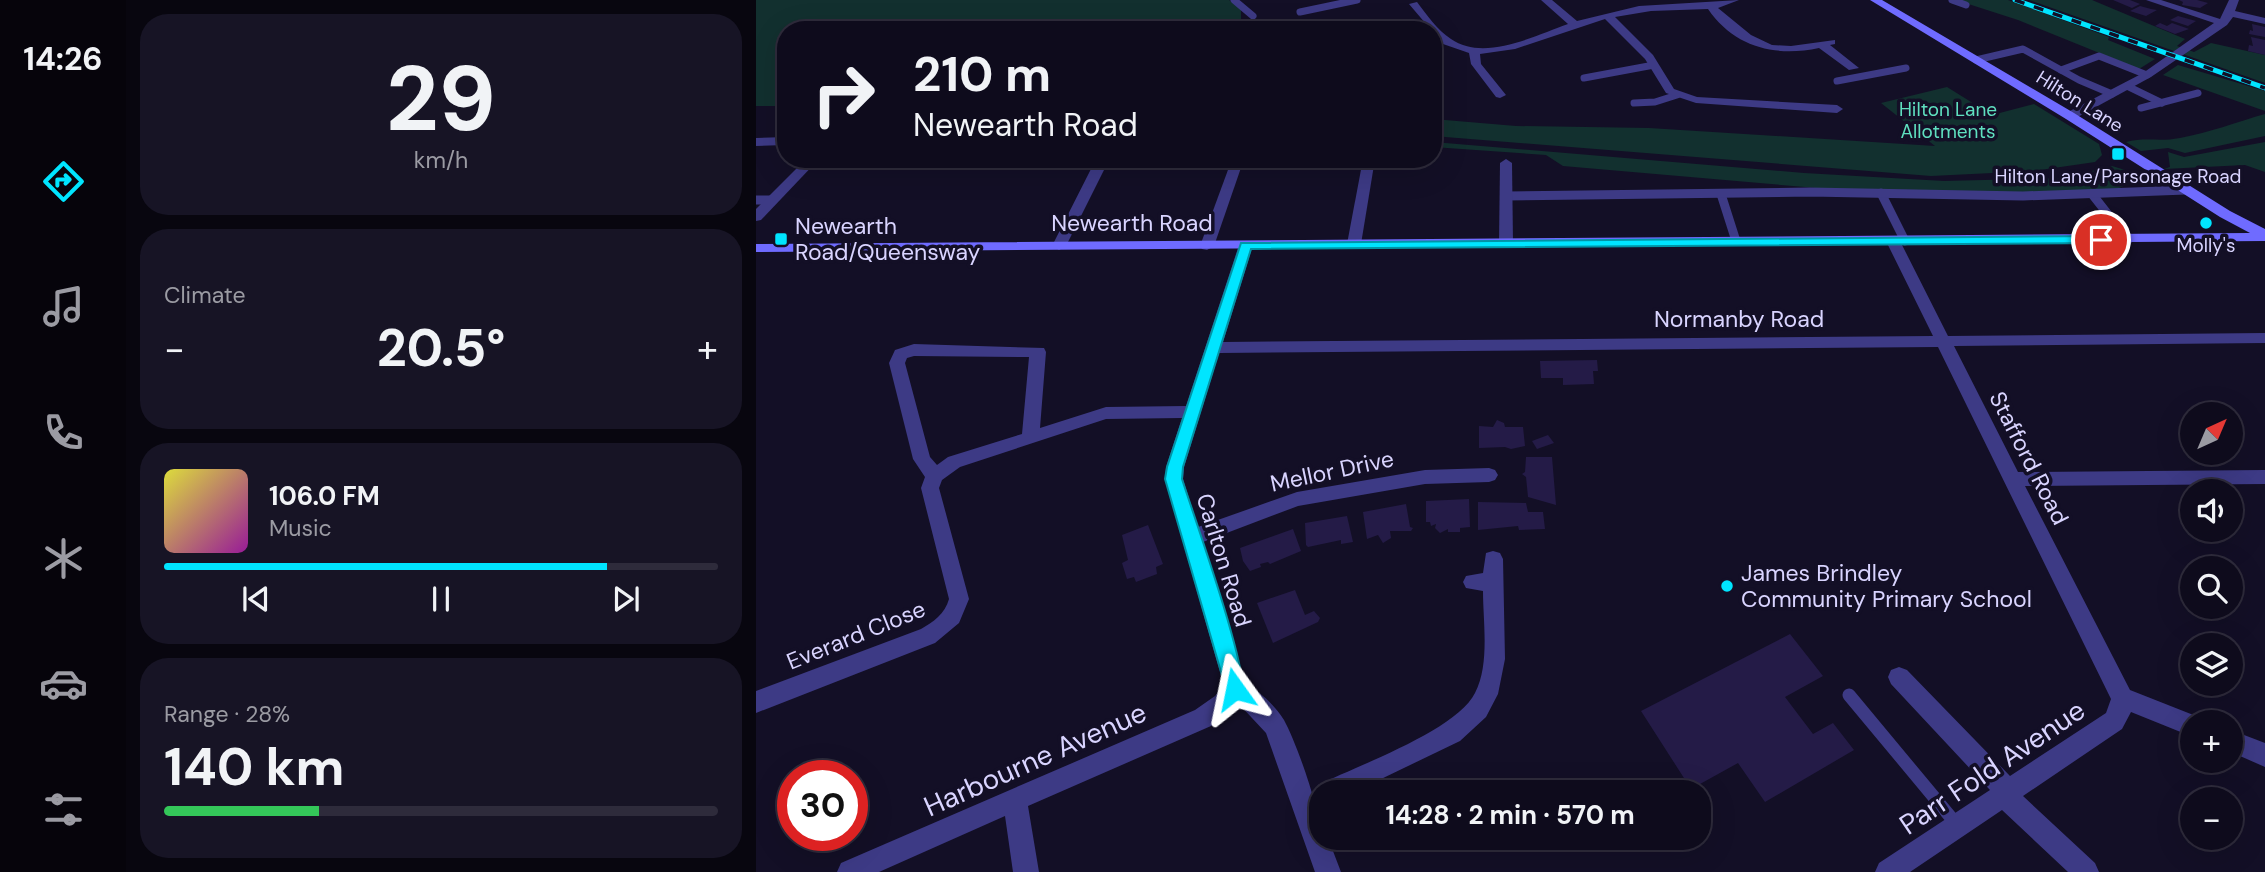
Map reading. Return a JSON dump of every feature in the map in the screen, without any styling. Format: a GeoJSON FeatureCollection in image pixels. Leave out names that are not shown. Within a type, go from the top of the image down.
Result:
{"type":"FeatureCollection","features":[{"type":"Feature","properties":{"kind":"main road","name":"Hilton Lane"},"geometry":{"type":"LineString","coordinates":[[1875,0],[2265,236]]}},
{"type":"Feature","properties":{"kind":"main road","name":"Newearth Road"},"geometry":{"type":"LineString","coordinates":[[756,248],[2129,240],[2265,236]]}},
{"type":"Feature","properties":{"kind":"street"},"geometry":{"type":"LineString","coordinates":[[1546,0],[1575,25]]}},
{"type":"Feature","properties":{"kind":"street"},"geometry":{"type":"LineString","coordinates":[[1442,38],[1449,45],[1474,51],[1500,50],[1607,15],[1655,7],[1711,5],[1734,0]]}},
{"type":"Feature","properties":{"kind":"street"},"geometry":{"type":"LineString","coordinates":[[2151,0],[2222,23]]}},
{"type":"Feature","properties":{"kind":"street"},"geometry":{"type":"LineString","coordinates":[[2070,116],[2147,75],[2222,23],[2230,13],[2234,0]]}},
{"type":"Feature","properties":{"kind":"street"},"geometry":{"type":"LineString","coordinates":[[1711,5],[1717,15],[1762,47],[1787,50],[1826,43],[1853,68]]}},
{"type":"Feature","properties":{"kind":"street"},"geometry":{"type":"LineString","coordinates":[[1413,8],[1426,21]]}},
{"type":"Feature","properties":{"kind":"street"},"geometry":{"type":"LineString","coordinates":[[2230,13],[2265,20]]}},
{"type":"Feature","properties":{"kind":"street"},"geometry":{"type":"LineString","coordinates":[[1607,15],[1641,48],[1664,85],[1677,95],[1696,100],[1837,109]]}},
{"type":"Feature","properties":{"kind":"street"},"geometry":{"type":"LineString","coordinates":[[1442,48],[1449,45]]}},
{"type":"Feature","properties":{"kind":"street"},"geometry":{"type":"LineString","coordinates":[[1474,51],[1474,60],[1501,90]]}},
{"type":"Feature","properties":{"kind":"street"},"geometry":{"type":"LineString","coordinates":[[756,142],[777,141]]}},
{"type":"Feature","properties":{"kind":"street"},"geometry":{"type":"LineString","coordinates":[[1505,163],[1506,243]]}},
{"type":"Feature","properties":{"kind":"street"},"geometry":{"type":"LineString","coordinates":[[756,217],[804,168]]}},
{"type":"Feature","properties":{"kind":"street"},"geometry":{"type":"LineString","coordinates":[[1059,246],[1099,168]]}},
{"type":"Feature","properties":{"kind":"street"},"geometry":{"type":"LineString","coordinates":[[1207,246],[1235,168]]}},
{"type":"Feature","properties":{"kind":"street"},"geometry":{"type":"LineString","coordinates":[[1354,244],[1367,168]]}},
{"type":"Feature","properties":{"kind":"street","name":"Stafford Road"},"geometry":{"type":"LineString","coordinates":[[1899,241],[1942,341],[2122,698]]}},
{"type":"Feature","properties":{"kind":"street","name":"Carlton Road"},"geometry":{"type":"LineString","coordinates":[[1235,689],[1227,651],[1174,479],[1245,245]]}},
{"type":"Feature","properties":{"kind":"street","name":"Normanby Road"},"geometry":{"type":"LineString","coordinates":[[1213,348],[2265,338]]}},
{"type":"Feature","properties":{"kind":"street","name":"Everard Close"},"geometry":{"type":"LineString","coordinates":[[756,702],[928,636],[950,619],[957,608],[959,599],[930,488],[935,476],[922,459],[897,363],[901,354],[1038,352],[1030,438]]}},
{"type":"Feature","properties":{"kind":"street"},"geometry":{"type":"LineString","coordinates":[[935,476],[954,462],[1106,413],[1193,412]]}},
{"type":"Feature","properties":{"kind":"street","name":"Mellor Drive"},"geometry":{"type":"LineString","coordinates":[[1190,538],[1297,499],[1425,477],[1489,475]]}},
{"type":"Feature","properties":{"kind":"street"},"geometry":{"type":"LineString","coordinates":[[2012,479],[2265,477]]}},
{"type":"Feature","properties":{"kind":"street"},"geometry":{"type":"LineString","coordinates":[[1353,780],[1452,733],[1478,709],[1487,694],[1492,676],[1486,574]]}},
{"type":"Feature","properties":{"kind":"street"},"geometry":{"type":"LineString","coordinates":[[1899,677],[2006,793],[2086,872]]}},
{"type":"Feature","properties":{"kind":"street"},"geometry":{"type":"LineString","coordinates":[[1235,689],[1252,699],[1275,726],[1309,791]]}},
{"type":"Feature","properties":{"kind":"street","name":"Harbourne Avenue"},"geometry":{"type":"LineString","coordinates":[[850,872],[1203,718],[1223,705],[1235,689]]}},
{"type":"Feature","properties":{"kind":"street"},"geometry":{"type":"LineString","coordinates":[[2122,698],[2180,721]]}},
{"type":"Feature","properties":{"kind":"street","name":"Parr Fold Avenue"},"geometry":{"type":"LineString","coordinates":[[1888,872],[2114,720],[2122,710],[2122,698]]}},
{"type":"Feature","properties":{"kind":"street"},"geometry":{"type":"LineString","coordinates":[[2243,746],[2265,755]]}},
{"type":"Feature","properties":{"kind":"street"},"geometry":{"type":"LineString","coordinates":[[1015,800],[1026,872]]}},
{"type":"Feature","properties":{"kind":"street"},"geometry":{"type":"LineString","coordinates":[[1323,850],[1328,872]]}},
{"type":"Feature","properties":{"kind":"lane"},"geometry":{"type":"LineString","coordinates":[[1234,0],[1253,16]]}},
{"type":"Feature","properties":{"kind":"lane"},"geometry":{"type":"LineString","coordinates":[[1300,12],[1357,0]]}},
{"type":"Feature","properties":{"kind":"lane"},"geometry":{"type":"LineString","coordinates":[[1952,0],[1966,5]]}},
{"type":"Feature","properties":{"kind":"lane"},"geometry":{"type":"LineString","coordinates":[[1976,60],[2023,49],[2112,94]]}},
{"type":"Feature","properties":{"kind":"lane"},"geometry":{"type":"LineString","coordinates":[[2061,70],[2099,56],[2147,75]]}},
{"type":"Feature","properties":{"kind":"lane"},"geometry":{"type":"LineString","coordinates":[[1584,78],[1654,65]]}},
{"type":"Feature","properties":{"kind":"lane"},"geometry":{"type":"LineString","coordinates":[[1853,68],[1864,76]]}},
{"type":"Feature","properties":{"kind":"lane"},"geometry":{"type":"LineString","coordinates":[[1837,81],[1906,68]]}},
{"type":"Feature","properties":{"kind":"lane"},"geometry":{"type":"LineString","coordinates":[[2127,86],[2162,103]]}},
{"type":"Feature","properties":{"kind":"lane"},"geometry":{"type":"LineString","coordinates":[[2141,108],[2198,93]]}},
{"type":"Feature","properties":{"kind":"lane"},"geometry":{"type":"LineString","coordinates":[[1634,103],[1655,102],[1677,95]]}},
{"type":"Feature","properties":{"kind":"lane"},"geometry":{"type":"LineString","coordinates":[[1506,196],[1881,193],[2010,196],[2186,190]]}},
{"type":"Feature","properties":{"kind":"lane"},"geometry":{"type":"LineString","coordinates":[[1881,193],[1899,241]]}},
{"type":"Feature","properties":{"kind":"lane"},"geometry":{"type":"LineString","coordinates":[[1721,194],[1736,241]]}},
{"type":"Feature","properties":{"kind":"lane"},"geometry":{"type":"LineString","coordinates":[[2092,194],[2129,240]]}},
{"type":"Feature","properties":{"kind":"lane"},"geometry":{"type":"LineString","coordinates":[[756,200],[773,200]]}},
{"type":"Feature","properties":{"kind":"lane"},"geometry":{"type":"LineString","coordinates":[[1849,695],[1958,825]]}},
{"type":"Feature","properties":{"kind":"green space"},"geometry":{"type":"Polygon","coordinates":[[[756,0],[1229,0],[1241,9],[1241,21],[777,21],[777,106],[756,106],[756,0]]]}},
{"type":"Feature","properties":{"kind":"green space"},"geometry":{"type":"Polygon","coordinates":[[[1956,0],[2008,0],[2109,37],[2108,40],[2155,59],[2139,69],[2018,20],[1956,0]]]}},
{"type":"Feature","properties":{"kind":"green space"},"geometry":{"type":"Polygon","coordinates":[[[2029,0],[2092,0],[2185,39],[2177,46],[2194,52],[2211,43],[2265,55],[2265,83],[2029,0]]]}},
{"type":"Feature","properties":{"kind":"green space"},"geometry":{"type":"Polygon","coordinates":[[[2178,65],[2265,91],[2265,111],[2163,75],[2178,65]]]}},
{"type":"Feature","properties":{"kind":"green space","name":"Hilton Lane Allotments"},"geometry":{"type":"Polygon","coordinates":[[[1947,87],[1992,115],[2034,104],[2099,144],[2102,155],[2095,162],[2033,171],[1931,176],[1442,137],[1442,120],[1516,126],[1649,128],[1935,146],[1881,103],[1947,87]]]}},
{"type":"Feature","properties":{"kind":"green space"},"geometry":{"type":"Polygon","coordinates":[[[2265,114],[2265,136],[2185,153],[2168,148],[2141,151],[2126,142],[2180,138],[2265,114]]]}},
{"type":"Feature","properties":{"kind":"green space"},"geometry":{"type":"Polygon","coordinates":[[[2265,142],[2265,172],[2245,165],[2164,169],[2170,167],[2168,152],[2184,157],[2265,142]]]}},
{"type":"Feature","properties":{"kind":"green space"},"geometry":{"type":"Polygon","coordinates":[[[1442,143],[1804,173],[1944,181],[2063,178],[2112,166],[2148,177],[2100,195],[1840,190],[1563,166],[1546,155],[1442,148],[1442,143]]]}},
{"type":"Feature","properties":{"kind":"building"},"geometry":{"type":"Polygon","coordinates":[[[2113,0],[2130,0],[2140,4],[2132,8],[2113,0]]]}},
{"type":"Feature","properties":{"kind":"building"},"geometry":{"type":"Polygon","coordinates":[[[2179,0],[2208,3],[2200,8],[2182,5],[2183,2],[2179,0]]]}},
{"type":"Feature","properties":{"kind":"building"},"geometry":{"type":"Polygon","coordinates":[[[2140,6],[2157,10],[2146,16],[2130,11],[2140,6]]]}},
{"type":"Feature","properties":{"kind":"building"},"geometry":{"type":"Polygon","coordinates":[[[2178,16],[2196,21],[2188,26],[2170,20],[2178,16]]]}},
{"type":"Feature","properties":{"kind":"building"},"geometry":{"type":"Polygon","coordinates":[[[2160,23],[2167,26],[2172,23],[2189,29],[2175,34],[2155,26],[2160,23]]]}},
{"type":"Feature","properties":{"kind":"building"},"geometry":{"type":"Polygon","coordinates":[[[2252,24],[2265,27],[2265,37],[2249,34],[2250,30],[2253,31],[2252,24]]]}},
{"type":"Feature","properties":{"kind":"building"},"geometry":{"type":"Polygon","coordinates":[[[2251,37],[2265,40],[2265,55],[2248,51],[2249,45],[2253,46],[2251,37]]]}},
{"type":"Feature","properties":{"kind":"building"},"geometry":{"type":"Polygon","coordinates":[[[1597,360],[1598,371],[1593,371],[1594,384],[1563,385],[1563,378],[1541,378],[1540,361],[1597,360]]]}},
{"type":"Feature","properties":{"kind":"building"},"geometry":{"type":"Polygon","coordinates":[[[1497,420],[1504,423],[1505,427],[1523,427],[1525,446],[1511,449],[1479,448],[1479,426],[1493,427],[1497,420]]]}},
{"type":"Feature","properties":{"kind":"building"},"geometry":{"type":"Polygon","coordinates":[[[1548,435],[1554,443],[1537,449],[1532,441],[1548,435]]]}},
{"type":"Feature","properties":{"kind":"building"},"geometry":{"type":"Polygon","coordinates":[[[1526,457],[1552,457],[1556,505],[1528,497],[1526,477],[1522,474],[1525,472],[1526,457]]]}},
{"type":"Feature","properties":{"kind":"building"},"geometry":{"type":"Polygon","coordinates":[[[1469,499],[1470,527],[1460,528],[1460,532],[1448,532],[1448,529],[1440,533],[1435,528],[1436,524],[1431,526],[1430,522],[1426,522],[1426,501],[1469,499]]]}},
{"type":"Feature","properties":{"kind":"building"},"geometry":{"type":"Polygon","coordinates":[[[1478,502],[1526,503],[1528,512],[1543,512],[1545,529],[1519,530],[1518,526],[1478,530],[1478,502]]]}},
{"type":"Feature","properties":{"kind":"building"},"geometry":{"type":"Polygon","coordinates":[[[1406,504],[1410,527],[1413,528],[1411,531],[1390,531],[1391,538],[1383,543],[1378,535],[1367,539],[1363,512],[1406,504]]]}},
{"type":"Feature","properties":{"kind":"building"},"geometry":{"type":"Polygon","coordinates":[[[1347,516],[1353,542],[1341,544],[1341,540],[1308,547],[1306,545],[1305,523],[1347,516]]]}},
{"type":"Feature","properties":{"kind":"building"},"geometry":{"type":"Polygon","coordinates":[[[1148,525],[1163,564],[1156,567],[1157,574],[1136,582],[1134,577],[1127,579],[1122,563],[1128,560],[1122,535],[1148,525]]]}},
{"type":"Feature","properties":{"kind":"building"},"geometry":{"type":"Polygon","coordinates":[[[1293,529],[1301,551],[1270,564],[1260,564],[1261,567],[1250,571],[1243,561],[1240,548],[1293,529]]]}},
{"type":"Feature","properties":{"kind":"building"},"geometry":{"type":"Polygon","coordinates":[[[1295,590],[1305,615],[1314,611],[1320,618],[1318,622],[1273,643],[1257,603],[1295,590]]]}},
{"type":"Feature","properties":{"kind":"building"},"geometry":{"type":"Polygon","coordinates":[[[1790,634],[1823,676],[1785,697],[1813,734],[1833,723],[1854,750],[1765,802],[1738,763],[1707,780],[1685,780],[1641,711],[1790,634]]]}},
{"type":"Feature","properties":{"kind":"railway"},"geometry":{"type":"LineString","coordinates":[[2015,0],[2265,88]]}},
{"type":"Feature","properties":{"kind":"place","name":"Hilton Lane/Parsonage Road"},"geometry":{"type":"Point","coordinates":[2118,154]}},
{"type":"Feature","properties":{"kind":"place","name":"Molly's"},"geometry":{"type":"Point","coordinates":[2206,223]}},
{"type":"Feature","properties":{"kind":"place","name":"Newearth Road/Queensway"},"geometry":{"type":"Point","coordinates":[781,239]}},
{"type":"Feature","properties":{"kind":"place","name":"James Brindley Community Primary School"},"geometry":{"type":"Point","coordinates":[1727,586]}},
{"type":"Feature","properties":{"kind":"route"},"geometry":{"type":"LineString","coordinates":[[1235,689],[1227,651],[1174,479],[1175,467],[1245,245],[2101,240]]}}]}
